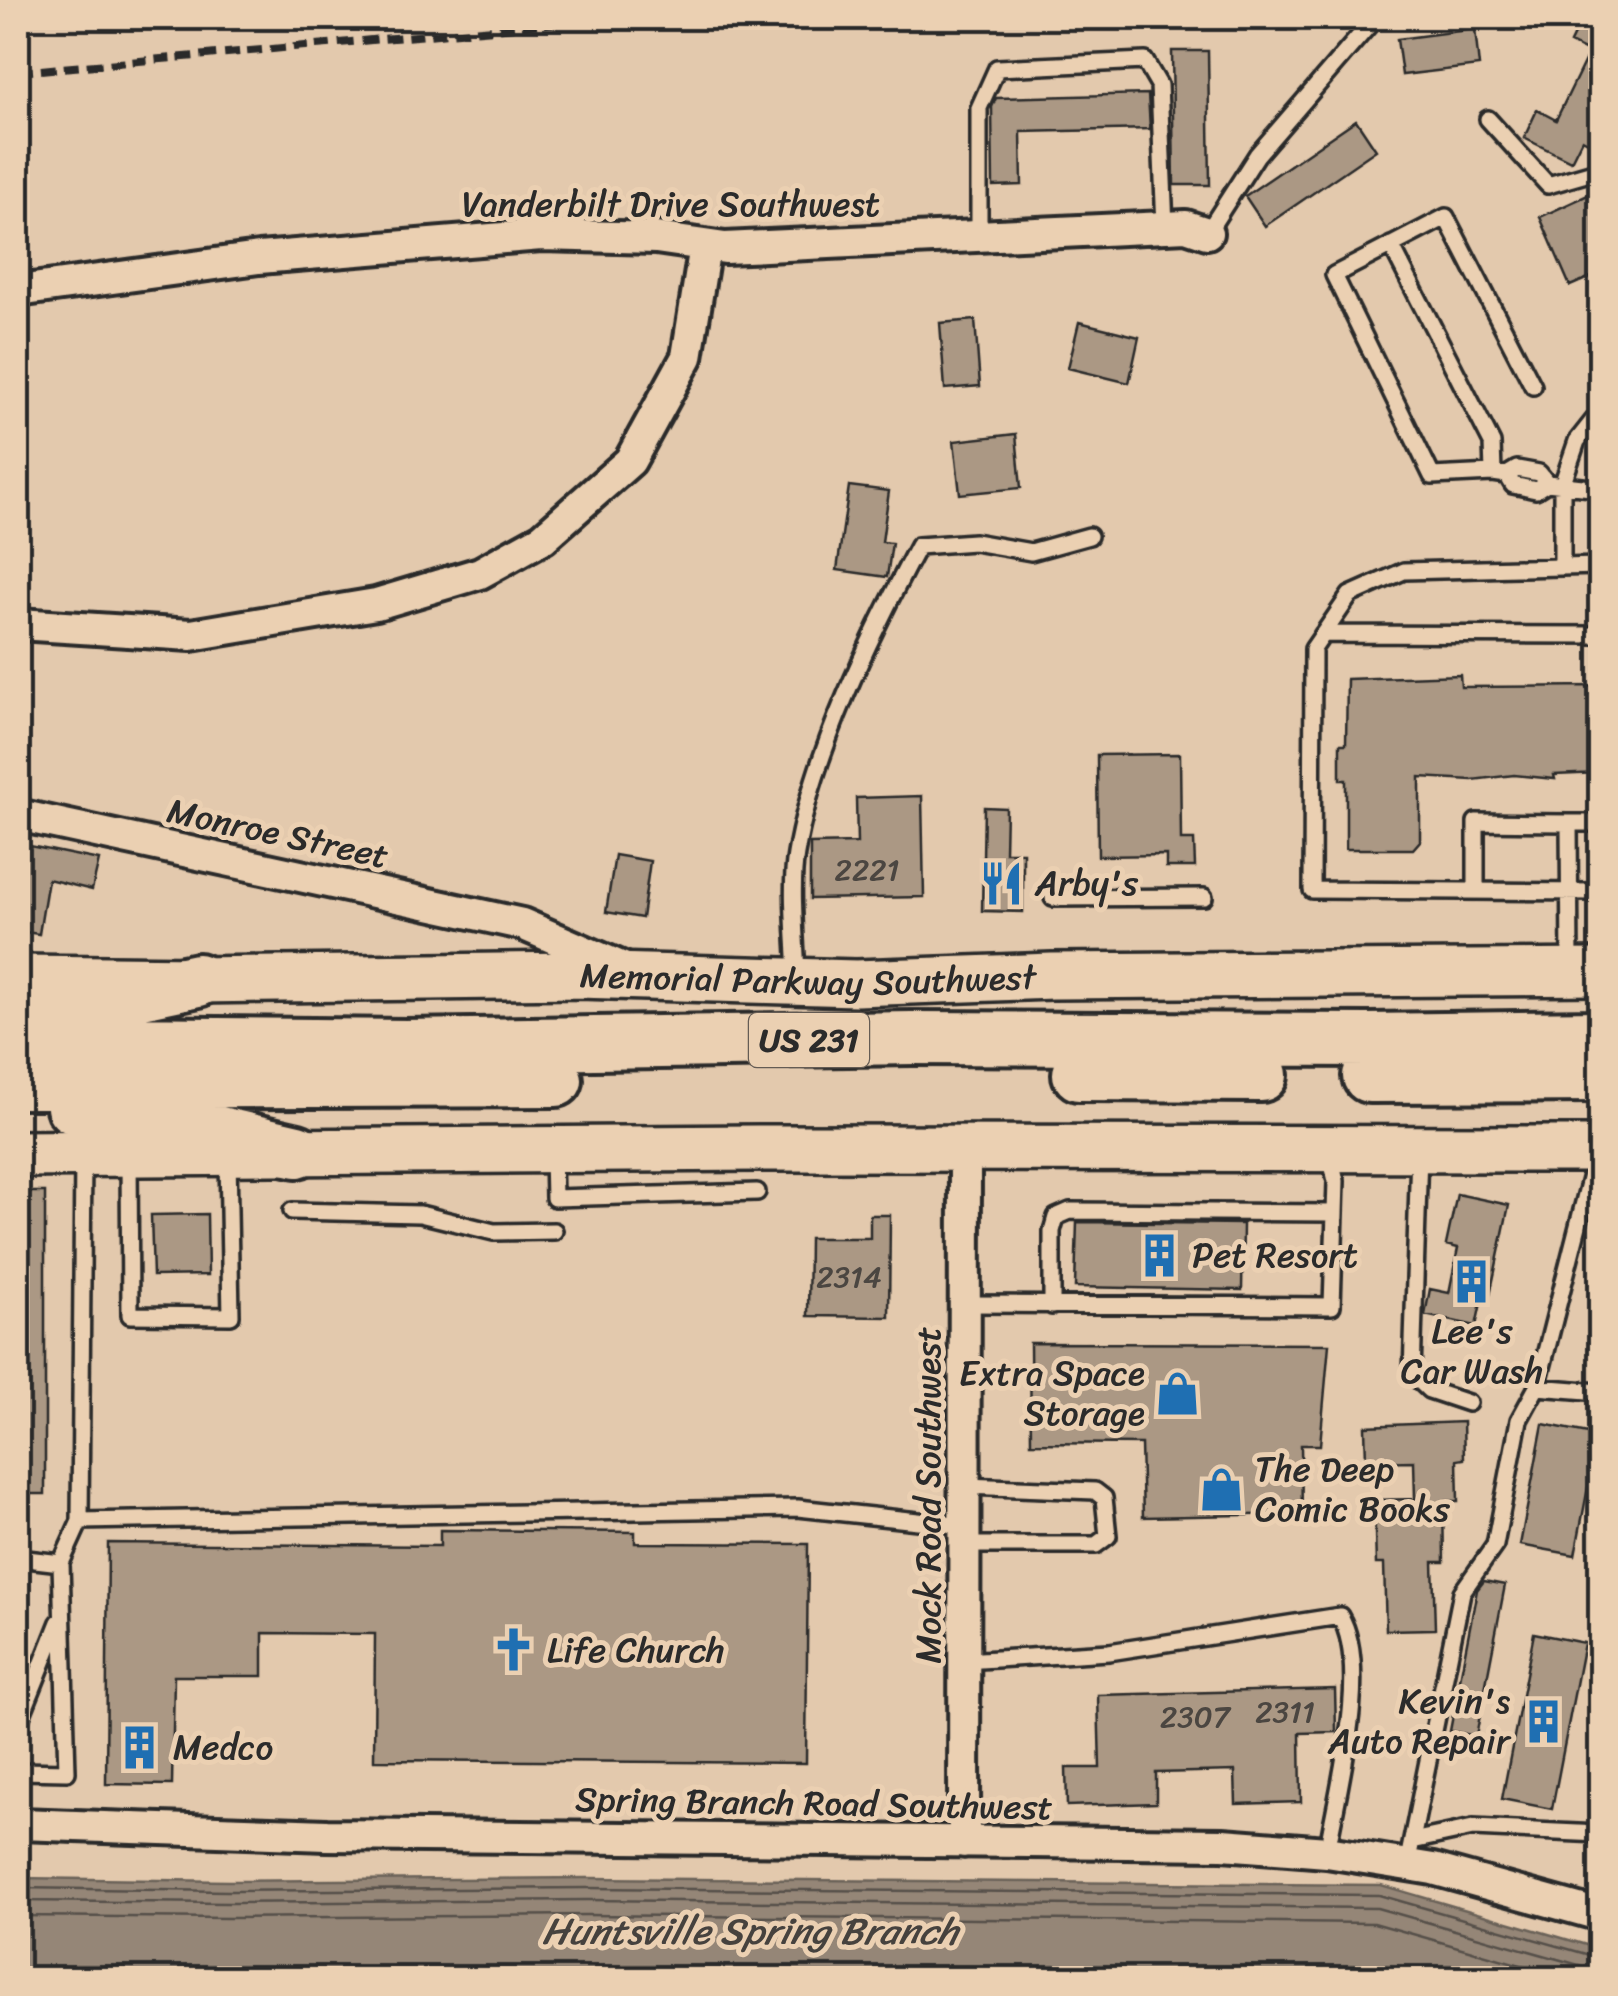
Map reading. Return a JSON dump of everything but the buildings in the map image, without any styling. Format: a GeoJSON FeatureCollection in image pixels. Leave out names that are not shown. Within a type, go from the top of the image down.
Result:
{"type":"FeatureCollection","features":[{"type":"Feature","properties":{"kind":"highway"},"geometry":{"type":"LineString","coordinates":[[18,1018],[198,980]]}},
{"type":"Feature","properties":{"kind":"highway","name":"Memorial Parkway Southwest"},"geometry":{"type":"LineString","coordinates":[[18,1042],[406,1046],[912,1038],[1600,1037]]}},
{"type":"Feature","properties":{"kind":"highway","name":"US 231"},"geometry":{"type":"LineString","coordinates":[[18,1082],[461,1082],[948,1074],[1600,1075]]}},
{"type":"Feature","properties":{"kind":"highway"},"geometry":{"type":"LineString","coordinates":[[18,1099],[181,1124],[296,1152]]}},
{"type":"Feature","properties":{"kind":"main road","name":"Memorial Parkway Southwest"},"geometry":{"type":"LineString","coordinates":[[18,978],[644,977],[797,981],[1585,972]]}},
{"type":"Feature","properties":{"kind":"main road"},"geometry":{"type":"LineString","coordinates":[[18,1154],[1420,1148],[1544,1149],[1599,1156]]}},
{"type":"Feature","properties":{"kind":"street","name":"Vanderbilt Drive Southwest"},"geometry":{"type":"LineString","coordinates":[[18,291],[260,258],[542,235],[656,238],[725,248],[1186,226],[1207,233]]}},
{"type":"Feature","properties":{"kind":"street"},"geometry":{"type":"LineString","coordinates":[[18,624],[192,634],[376,604],[480,573],[542,538],[630,461],[687,358],[705,246]]}},
{"type":"Feature","properties":{"kind":"street","name":"Monroe Street"},"geometry":{"type":"LineString","coordinates":[[18,815],[522,924],[644,977]]}},
{"type":"Feature","properties":{"kind":"street"},"geometry":{"type":"LineString","coordinates":[[516,977],[526,953],[522,924]]}},
{"type":"Feature","properties":{"kind":"street","name":"Mock Road Southwest"},"geometry":{"type":"LineString","coordinates":[[964,1149],[964,1842]]}},
{"type":"Feature","properties":{"kind":"street","name":"Spring Branch Road Southwest"},"geometry":{"type":"LineString","coordinates":[[19,1824],[327,1836],[1223,1844],[1326,1852],[1409,1853],[1434,1869],[1600,1915]]}},
{"type":"Feature","properties":{"kind":"lane"},"geometry":{"type":"LineString","coordinates":[[1207,233],[1257,155],[1375,18]]}},
{"type":"Feature","properties":{"kind":"lane"},"geometry":{"type":"LineString","coordinates":[[979,237],[979,108],[997,68],[1015,67],[1145,61],[1159,85],[1165,227]]}},
{"type":"Feature","properties":{"kind":"lane"},"geometry":{"type":"LineString","coordinates":[[1488,119],[1548,186],[1600,170]]}},
{"type":"Feature","properties":{"kind":"lane"},"geometry":{"type":"LineString","coordinates":[[1500,474],[1432,476],[1334,275],[1446,217],[1532,386]]}},
{"type":"Feature","properties":{"kind":"lane"},"geometry":{"type":"LineString","coordinates":[[1391,244],[1492,443],[1500,474],[1513,486],[1536,490],[1554,484],[1600,489]]}},
{"type":"Feature","properties":{"kind":"lane"},"geometry":{"type":"LineString","coordinates":[[1562,566],[1554,484],[1576,441],[1600,412]]}},
{"type":"Feature","properties":{"kind":"lane"},"geometry":{"type":"LineString","coordinates":[[797,981],[795,857],[818,766],[887,603],[918,546],[974,542],[1031,552],[1089,536]]}},
{"type":"Feature","properties":{"kind":"lane"},"geometry":{"type":"LineString","coordinates":[[1600,566],[1404,571],[1350,594],[1312,648],[1312,890],[1600,892]]}},
{"type":"Feature","properties":{"kind":"lane"},"geometry":{"type":"LineString","coordinates":[[1323,634],[1600,634]]}},
{"type":"Feature","properties":{"kind":"lane"},"geometry":{"type":"LineString","coordinates":[[1476,891],[1476,822],[1600,822]]}},
{"type":"Feature","properties":{"kind":"lane"},"geometry":{"type":"LineString","coordinates":[[1568,823],[1570,892],[1585,972]]}},
{"type":"Feature","properties":{"kind":"lane"},"geometry":{"type":"LineString","coordinates":[[1053,898],[1204,896]]}},
{"type":"Feature","properties":{"kind":"lane"},"geometry":{"type":"LineString","coordinates":[[966,1304],[1332,1306],[1336,1180],[1328,1148]]}},
{"type":"Feature","properties":{"kind":"lane"},"geometry":{"type":"LineString","coordinates":[[1420,1148],[1412,1374],[1429,1390],[1468,1403]]}},
{"type":"Feature","properties":{"kind":"lane"},"geometry":{"type":"LineString","coordinates":[[553,1150],[554,1198],[757,1192]]}},
{"type":"Feature","properties":{"kind":"lane"},"geometry":{"type":"LineString","coordinates":[[129,1152],[130,1314],[231,1316],[228,1152]]}},
{"type":"Feature","properties":{"kind":"lane"},"geometry":{"type":"LineString","coordinates":[[18,1771],[67,1772],[61,1563],[80,1521],[84,1153]]}},
{"type":"Feature","properties":{"kind":"lane"},"geometry":{"type":"LineString","coordinates":[[1409,1853],[1462,1592],[1495,1545],[1519,1420],[1537,1387],[1599,1156]]}},
{"type":"Feature","properties":{"kind":"lane"},"geometry":{"type":"LineString","coordinates":[[292,1211],[420,1214],[494,1232],[554,1230]]}},
{"type":"Feature","properties":{"kind":"lane"},"geometry":{"type":"LineString","coordinates":[[1052,1306],[1052,1230],[1056,1217],[1070,1211],[1334,1213]]}},
{"type":"Feature","properties":{"kind":"lane"},"geometry":{"type":"LineString","coordinates":[[1537,1387],[1600,1392]]}},
{"type":"Feature","properties":{"kind":"lane"},"geometry":{"type":"LineString","coordinates":[[80,1521],[798,1508],[965,1535],[1096,1546],[1108,1536],[1104,1498],[1095,1490],[965,1486]]}},
{"type":"Feature","properties":{"kind":"lane"},"geometry":{"type":"LineString","coordinates":[[18,1558],[61,1563]]}},
{"type":"Feature","properties":{"kind":"lane"},"geometry":{"type":"LineString","coordinates":[[18,1725],[62,1616]]}},
{"type":"Feature","properties":{"kind":"lane"},"geometry":{"type":"LineString","coordinates":[[964,1661],[1110,1652],[1340,1616],[1347,1629],[1354,1686],[1326,1852]]}},
{"type":"Feature","properties":{"kind":"lane"},"geometry":{"type":"LineString","coordinates":[[1409,1853],[1472,1828],[1600,1834]]}},
{"type":"Feature","properties":{"kind":"water","name":"Huntsville Spring Branch"},"geometry":{"type":"Polygon","coordinates":[[[18,1878],[1381,1885],[1600,1949],[1600,1978],[18,1978],[18,1878]]]}},
{"type":"Feature","properties":{"kind":"railway"},"geometry":{"type":"LineString","coordinates":[[18,72],[615,18]]}},
{"type":"Feature","properties":{"kind":"place","name":"Arby's"},"geometry":{"type":"Point","coordinates":[1002,883]}},
{"type":"Feature","properties":{"kind":"place","name":"Pet Resort"},"geometry":{"type":"Point","coordinates":[1159,1255]}},
{"type":"Feature","properties":{"kind":"place","name":"Lee's Car Wash"},"geometry":{"type":"Point","coordinates":[1472,1281]}},
{"type":"Feature","properties":{"kind":"place","name":"Extra Space Storage"},"geometry":{"type":"Point","coordinates":[1178,1393]}},
{"type":"Feature","properties":{"kind":"place","name":"The Deep Comic Books"},"geometry":{"type":"Point","coordinates":[1222,1489]}},
{"type":"Feature","properties":{"kind":"place","name":"Life Church"},"geometry":{"type":"Point","coordinates":[514,1650]}},
{"type":"Feature","properties":{"kind":"place","name":"Kevin's Auto Repair"},"geometry":{"type":"Point","coordinates":[1543,1721]}},
{"type":"Feature","properties":{"kind":"place","name":"Medco"},"geometry":{"type":"Point","coordinates":[140,1747]}}]}
